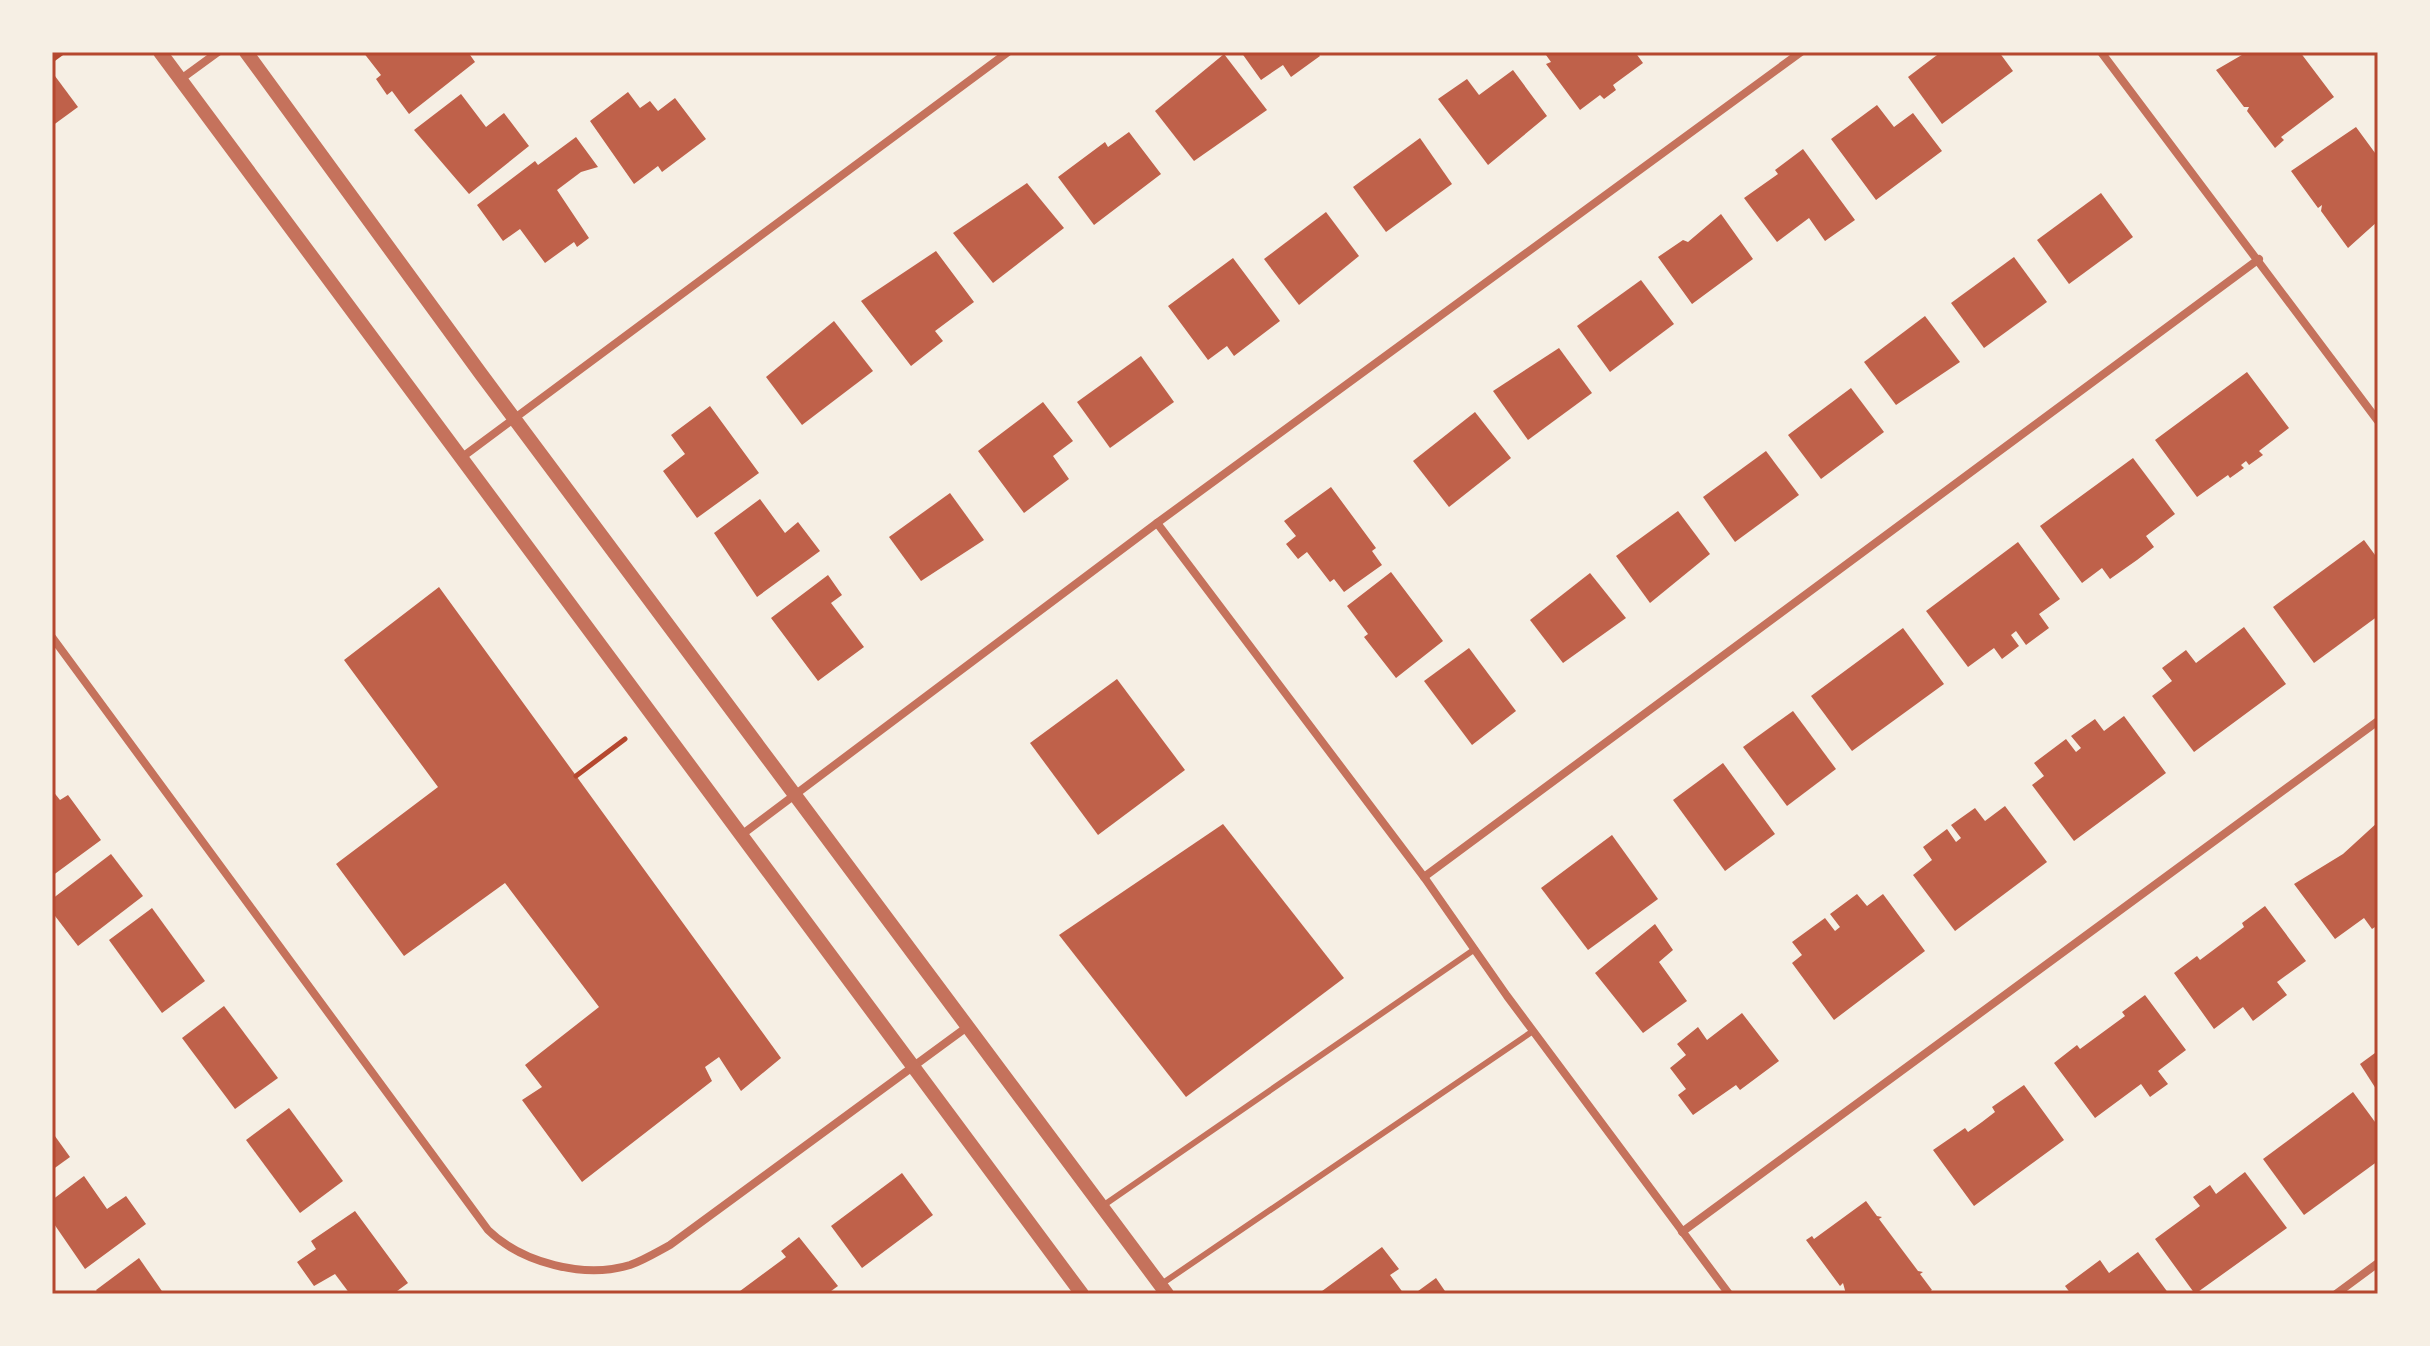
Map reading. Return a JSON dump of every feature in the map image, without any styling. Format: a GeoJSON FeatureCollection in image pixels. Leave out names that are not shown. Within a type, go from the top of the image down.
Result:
{"type":"FeatureCollection","features":[{"type":"Feature","properties":{"kind":"street"},"geometry":{"type":"LineString","coordinates":[[160,52],[1082,1294]]}},
{"type":"Feature","properties":{"kind":"street"},"geometry":{"type":"LineString","coordinates":[[181,79],[218,52]]}},
{"type":"Feature","properties":{"kind":"street"},"geometry":{"type":"LineString","coordinates":[[246,52],[967,1027],[1104,1205],[1164,1290]]}},
{"type":"Feature","properties":{"kind":"street"},"geometry":{"type":"LineString","coordinates":[[461,458],[1008,52]]}},
{"type":"Feature","properties":{"kind":"street"},"geometry":{"type":"LineString","coordinates":[[740,836],[1157,523],[1801,52]]}},
{"type":"Feature","properties":{"kind":"street"},"geometry":{"type":"LineString","coordinates":[[2101,52],[2378,421]]}},
{"type":"Feature","properties":{"kind":"street"},"geometry":{"type":"LineString","coordinates":[[1424,877],[2259,259]]}},
{"type":"Feature","properties":{"kind":"street"},"geometry":{"type":"LineString","coordinates":[[1157,523],[1424,877],[1533,1031],[1729,1294]]}},
{"type":"Feature","properties":{"kind":"street"},"geometry":{"type":"LineString","coordinates":[[52,637],[488,1230],[526,1256],[576,1268],[628,1265],[642,1260],[670,1245],[967,1027]]}},
{"type":"Feature","properties":{"kind":"street"},"geometry":{"type":"LineString","coordinates":[[1682,1232],[2378,721]]}},
{"type":"Feature","properties":{"kind":"street"},"geometry":{"type":"LineString","coordinates":[[2336,1294],[2378,1263]]}},
{"type":"Feature","properties":{"kind":"lane"},"geometry":{"type":"LineString","coordinates":[[1104,1205],[1475,949]]}},
{"type":"Feature","properties":{"kind":"lane"},"geometry":{"type":"LineString","coordinates":[[1164,1290],[1533,1031]]}},
{"type":"Feature","properties":{"kind":"path"},"geometry":{"type":"LineString","coordinates":[[52,60],[63,52]]}},
{"type":"Feature","properties":{"kind":"path"},"geometry":{"type":"LineString","coordinates":[[576,776],[625,739]]}},
{"type":"Feature","properties":{"kind":"building"},"geometry":{"type":"Polygon","coordinates":[[[363,52],[468,52],[475,62],[409,114],[392,91],[387,95],[376,79],[381,75],[363,52]]]}},
{"type":"Feature","properties":{"kind":"building"},"geometry":{"type":"Polygon","coordinates":[[[1241,52],[1317,52],[1320,56],[1291,77],[1283,65],[1261,80],[1241,52]]]}},
{"type":"Feature","properties":{"kind":"building"},"geometry":{"type":"Polygon","coordinates":[[[1550,52],[1635,52],[1643,63],[1613,85],[1616,90],[1604,99],[1600,95],[1580,110],[1546,64],[1551,62],[1546,55],[1550,52]]]}},
{"type":"Feature","properties":{"kind":"building"},"geometry":{"type":"Polygon","coordinates":[[[1941,52],[1999,52],[2013,71],[1942,124],[1908,77],[1941,52]]]}},
{"type":"Feature","properties":{"kind":"building"},"geometry":{"type":"Polygon","coordinates":[[[2247,52],[2300,52],[2334,97],[2281,137],[2284,140],[2275,148],[2247,111],[2249,107],[2244,107],[2216,70],[2247,52]]]}},
{"type":"Feature","properties":{"kind":"building"},"geometry":{"type":"Polygon","coordinates":[[[1224,54],[1267,110],[1194,161],[1155,111],[1224,54]]]}},
{"type":"Feature","properties":{"kind":"building"},"geometry":{"type":"Polygon","coordinates":[[[1513,70],[1547,116],[1488,165],[1438,99],[1467,79],[1479,95],[1513,70]]]}},
{"type":"Feature","properties":{"kind":"building"},"geometry":{"type":"Polygon","coordinates":[[[52,72],[78,107],[52,126],[52,72]]]}},
{"type":"Feature","properties":{"kind":"building"},"geometry":{"type":"Polygon","coordinates":[[[628,92],[640,108],[650,101],[658,111],[675,98],[706,139],[662,172],[658,166],[634,184],[590,121],[628,92]]]}},
{"type":"Feature","properties":{"kind":"building"},"geometry":{"type":"Polygon","coordinates":[[[461,94],[486,127],[504,113],[529,146],[469,194],[414,130],[461,94]]]}},
{"type":"Feature","properties":{"kind":"building"},"geometry":{"type":"Polygon","coordinates":[[[1877,105],[1894,127],[1913,113],[1942,151],[1876,200],[1831,139],[1877,105]]]}},
{"type":"Feature","properties":{"kind":"building"},"geometry":{"type":"Polygon","coordinates":[[[2356,127],[2378,157],[2378,221],[2348,248],[2321,211],[2322,205],[2318,208],[2291,171],[2356,127]]]}},
{"type":"Feature","properties":{"kind":"building"},"geometry":{"type":"Polygon","coordinates":[[[1129,132],[1161,174],[1094,225],[1058,177],[1105,142],[1108,147],[1129,132]]]}},
{"type":"Feature","properties":{"kind":"building"},"geometry":{"type":"Polygon","coordinates":[[[576,137],[598,167],[581,172],[557,190],[589,238],[577,247],[574,242],[545,263],[520,229],[503,241],[477,205],[535,161],[538,165],[576,137]]]}},
{"type":"Feature","properties":{"kind":"building"},"geometry":{"type":"Polygon","coordinates":[[[1420,138],[1452,184],[1386,232],[1353,187],[1420,138]]]}},
{"type":"Feature","properties":{"kind":"building"},"geometry":{"type":"Polygon","coordinates":[[[1803,149],[1855,220],[1825,241],[1809,218],[1777,242],[1744,198],[1778,174],[1775,170],[1803,149]]]}},
{"type":"Feature","properties":{"kind":"building"},"geometry":{"type":"Polygon","coordinates":[[[1027,183],[1064,228],[993,283],[953,233],[1027,183]]]}},
{"type":"Feature","properties":{"kind":"building"},"geometry":{"type":"Polygon","coordinates":[[[2101,193],[2133,237],[2069,284],[2037,240],[2101,193]]]}},
{"type":"Feature","properties":{"kind":"building"},"geometry":{"type":"Polygon","coordinates":[[[1326,212],[1359,256],[1299,305],[1264,259],[1326,212]]]}},
{"type":"Feature","properties":{"kind":"building"},"geometry":{"type":"Polygon","coordinates":[[[1721,214],[1753,259],[1692,304],[1658,257],[1683,240],[1688,242],[1721,214]]]}},
{"type":"Feature","properties":{"kind":"building"},"geometry":{"type":"Polygon","coordinates":[[[936,251],[974,302],[935,331],[943,341],[911,366],[861,301],[936,251]]]}},
{"type":"Feature","properties":{"kind":"building"},"geometry":{"type":"Polygon","coordinates":[[[2014,257],[2047,302],[1984,348],[1951,303],[2014,257]]]}},
{"type":"Feature","properties":{"kind":"building"},"geometry":{"type":"Polygon","coordinates":[[[1233,258],[1280,321],[1234,356],[1227,346],[1208,360],[1168,306],[1233,258]]]}},
{"type":"Feature","properties":{"kind":"building"},"geometry":{"type":"Polygon","coordinates":[[[1641,280],[1674,324],[1610,372],[1577,326],[1641,280]]]}},
{"type":"Feature","properties":{"kind":"building"},"geometry":{"type":"Polygon","coordinates":[[[1925,316],[1960,362],[1896,405],[1864,362],[1925,316]]]}},
{"type":"Feature","properties":{"kind":"building"},"geometry":{"type":"Polygon","coordinates":[[[834,321],[873,371],[802,425],[766,377],[834,321]]]}},
{"type":"Feature","properties":{"kind":"building"},"geometry":{"type":"Polygon","coordinates":[[[1559,348],[1592,393],[1528,440],[1493,391],[1559,348]]]}},
{"type":"Feature","properties":{"kind":"building"},"geometry":{"type":"Polygon","coordinates":[[[1141,356],[1174,402],[1110,448],[1077,402],[1141,356]]]}},
{"type":"Feature","properties":{"kind":"building"},"geometry":{"type":"Polygon","coordinates":[[[2247,372],[2289,428],[2259,451],[2263,455],[2249,465],[2246,461],[2241,465],[2244,468],[2230,478],[2228,475],[2197,497],[2155,440],[2247,372]]]}},
{"type":"Feature","properties":{"kind":"building"},"geometry":{"type":"Polygon","coordinates":[[[1851,388],[1884,432],[1821,479],[1788,435],[1851,388]]]}},
{"type":"Feature","properties":{"kind":"building"},"geometry":{"type":"Polygon","coordinates":[[[1043,402],[1073,441],[1053,456],[1069,479],[1024,513],[978,451],[1043,402]]]}},
{"type":"Feature","properties":{"kind":"building"},"geometry":{"type":"Polygon","coordinates":[[[710,406],[759,473],[697,518],[663,471],[685,454],[671,435],[710,406]]]}},
{"type":"Feature","properties":{"kind":"building"},"geometry":{"type":"Polygon","coordinates":[[[1475,412],[1511,458],[1449,507],[1413,461],[1475,412]]]}},
{"type":"Feature","properties":{"kind":"building"},"geometry":{"type":"Polygon","coordinates":[[[1766,451],[1799,495],[1735,542],[1703,497],[1766,451]]]}},
{"type":"Feature","properties":{"kind":"building"},"geometry":{"type":"Polygon","coordinates":[[[2133,458],[2175,514],[2146,536],[2154,547],[2137,560],[2110,579],[2102,568],[2082,583],[2040,526],[2133,458]]]}},
{"type":"Feature","properties":{"kind":"building"},"geometry":{"type":"Polygon","coordinates":[[[1331,487],[1376,548],[1372,551],[1382,565],[1344,592],[1334,579],[1330,582],[1307,552],[1298,559],[1286,544],[1296,536],[1284,521],[1331,487]]]}},
{"type":"Feature","properties":{"kind":"building"},"geometry":{"type":"Polygon","coordinates":[[[950,493],[984,540],[921,581],[889,537],[950,493]]]}},
{"type":"Feature","properties":{"kind":"building"},"geometry":{"type":"Polygon","coordinates":[[[760,499],[785,533],[798,522],[820,551],[757,597],[714,533],[760,499]]]}},
{"type":"Feature","properties":{"kind":"building"},"geometry":{"type":"Polygon","coordinates":[[[1678,511],[1710,554],[1650,603],[1616,556],[1678,511]]]}},
{"type":"Feature","properties":{"kind":"building"},"geometry":{"type":"Polygon","coordinates":[[[2364,540],[2378,559],[2378,616],[2314,663],[2273,607],[2364,540]]]}},
{"type":"Feature","properties":{"kind":"building"},"geometry":{"type":"Polygon","coordinates":[[[2018,542],[2060,599],[2039,614],[2049,628],[2026,645],[2016,631],[2011,635],[2019,646],[2002,659],[1994,648],[1968,667],[1926,611],[2018,542]]]}},
{"type":"Feature","properties":{"kind":"building"},"geometry":{"type":"Polygon","coordinates":[[[1391,572],[1443,641],[1396,678],[1364,637],[1368,634],[1347,606],[1391,572]]]}},
{"type":"Feature","properties":{"kind":"building"},"geometry":{"type":"Polygon","coordinates":[[[1590,573],[1626,618],[1563,663],[1530,620],[1590,573]]]}},
{"type":"Feature","properties":{"kind":"building"},"geometry":{"type":"Polygon","coordinates":[[[828,575],[842,595],[831,603],[864,647],[818,681],[771,618],[828,575]]]}},
{"type":"Feature","properties":{"kind":"building"},"geometry":{"type":"Polygon","coordinates":[[[439,587],[781,1058],[741,1091],[719,1057],[705,1067],[712,1081],[582,1182],[522,1100],[542,1087],[525,1065],[599,1007],[505,883],[404,956],[336,864],[438,787],[344,660],[439,587]]]}},
{"type":"Feature","properties":{"kind":"building"},"geometry":{"type":"Polygon","coordinates":[[[2244,627],[2286,684],[2194,752],[2152,696],[2172,681],[2162,668],[2186,650],[2196,663],[2244,627]]]}},
{"type":"Feature","properties":{"kind":"building"},"geometry":{"type":"Polygon","coordinates":[[[1903,628],[1944,684],[1852,751],[1811,696],[1903,628]]]}},
{"type":"Feature","properties":{"kind":"building"},"geometry":{"type":"Polygon","coordinates":[[[1469,648],[1516,711],[1472,745],[1424,681],[1469,648]]]}},
{"type":"Feature","properties":{"kind":"building"},"geometry":{"type":"Polygon","coordinates":[[[1117,679],[1185,770],[1098,835],[1030,743],[1117,679]]]}},
{"type":"Feature","properties":{"kind":"building"},"geometry":{"type":"Polygon","coordinates":[[[1793,711],[1836,769],[1787,806],[1743,747],[1793,711]]]}},
{"type":"Feature","properties":{"kind":"building"},"geometry":{"type":"Polygon","coordinates":[[[2124,716],[2166,773],[2074,841],[2032,785],[2044,776],[2034,763],[2066,739],[2076,752],[2081,748],[2071,736],[2095,719],[2104,731],[2124,716]]]}},
{"type":"Feature","properties":{"kind":"building"},"geometry":{"type":"Polygon","coordinates":[[[1723,763],[1775,834],[1725,871],[1673,800],[1723,763]]]}},
{"type":"Feature","properties":{"kind":"building"},"geometry":{"type":"Polygon","coordinates":[[[52,790],[60,800],[68,795],[101,840],[52,876],[52,790]]]}},
{"type":"Feature","properties":{"kind":"building"},"geometry":{"type":"Polygon","coordinates":[[[2005,806],[2047,862],[1955,931],[1913,875],[1932,860],[1923,847],[1947,829],[1956,842],[1961,838],[1951,825],[1975,808],[1985,821],[2005,806]]]}},
{"type":"Feature","properties":{"kind":"building"},"geometry":{"type":"Polygon","coordinates":[[[2378,822],[2378,925],[2372,929],[2364,918],[2335,939],[2294,884],[2343,854],[2378,822]]]}},
{"type":"Feature","properties":{"kind":"building"},"geometry":{"type":"Polygon","coordinates":[[[1223,824],[1344,978],[1186,1097],[1059,935],[1223,824]]]}},
{"type":"Feature","properties":{"kind":"building"},"geometry":{"type":"Polygon","coordinates":[[[1612,835],[1658,899],[1588,950],[1541,888],[1612,835]]]}},
{"type":"Feature","properties":{"kind":"building"},"geometry":{"type":"Polygon","coordinates":[[[111,854],[143,896],[78,946],[52,912],[52,899],[111,854]]]}},
{"type":"Feature","properties":{"kind":"building"},"geometry":{"type":"Polygon","coordinates":[[[1857,894],[1867,906],[1883,894],[1925,951],[1834,1020],[1792,963],[1802,955],[1792,942],[1825,918],[1835,931],[1840,927],[1830,914],[1857,894]]]}},
{"type":"Feature","properties":{"kind":"building"},"geometry":{"type":"Polygon","coordinates":[[[2265,906],[2306,961],[2277,982],[2287,995],[2253,1021],[2243,1007],[2214,1029],[2174,973],[2197,956],[2200,960],[2244,927],[2242,923],[2265,906]]]}},
{"type":"Feature","properties":{"kind":"building"},"geometry":{"type":"Polygon","coordinates":[[[152,908],[205,981],[162,1013],[109,940],[152,908]]]}},
{"type":"Feature","properties":{"kind":"building"},"geometry":{"type":"Polygon","coordinates":[[[1655,924],[1673,950],[1659,962],[1687,1001],[1643,1033],[1595,973],[1655,924]]]}},
{"type":"Feature","properties":{"kind":"building"},"geometry":{"type":"Polygon","coordinates":[[[2145,995],[2186,1050],[2158,1071],[2168,1084],[2150,1097],[2141,1084],[2095,1118],[2054,1063],[2077,1045],[2080,1049],[2125,1016],[2122,1012],[2145,995]]]}},
{"type":"Feature","properties":{"kind":"building"},"geometry":{"type":"Polygon","coordinates":[[[224,1006],[278,1078],[235,1109],[182,1038],[224,1006]]]}},
{"type":"Feature","properties":{"kind":"building"},"geometry":{"type":"Polygon","coordinates":[[[1742,1013],[1779,1061],[1740,1090],[1736,1085],[1693,1115],[1678,1095],[1686,1089],[1670,1068],[1686,1055],[1677,1044],[1698,1027],[1707,1040],[1742,1013]]]}},
{"type":"Feature","properties":{"kind":"building"},"geometry":{"type":"Polygon","coordinates":[[[2375,1053],[2378,1058],[2378,1092],[2360,1064],[2375,1053]]]}},
{"type":"Feature","properties":{"kind":"building"},"geometry":{"type":"Polygon","coordinates":[[[2024,1085],[2064,1140],[1974,1206],[1933,1150],[1965,1128],[1968,1132],[1982,1122],[1995,1112],[1992,1107],[2024,1085]]]}},
{"type":"Feature","properties":{"kind":"building"},"geometry":{"type":"Polygon","coordinates":[[[2353,1092],[2378,1126],[2378,1161],[2304,1215],[2263,1159],[2353,1092]]]}},
{"type":"Feature","properties":{"kind":"building"},"geometry":{"type":"Polygon","coordinates":[[[289,1108],[343,1181],[300,1213],[246,1140],[289,1108]]]}},
{"type":"Feature","properties":{"kind":"building"},"geometry":{"type":"Polygon","coordinates":[[[52,1132],[70,1157],[52,1170],[52,1132]]]}},
{"type":"Feature","properties":{"kind":"building"},"geometry":{"type":"Polygon","coordinates":[[[2245,1172],[2287,1228],[2195,1294],[2155,1239],[2200,1206],[2193,1197],[2210,1185],[2216,1194],[2245,1172]]]}},
{"type":"Feature","properties":{"kind":"building"},"geometry":{"type":"Polygon","coordinates":[[[902,1173],[933,1215],[862,1268],[831,1226],[902,1173]]]}},
{"type":"Feature","properties":{"kind":"building"},"geometry":{"type":"Polygon","coordinates":[[[84,1176],[107,1209],[126,1196],[146,1224],[85,1269],[52,1221],[52,1200],[84,1176]]]}},
{"type":"Feature","properties":{"kind":"building"},"geometry":{"type":"Polygon","coordinates":[[[1866,1201],[1877,1216],[1882,1217],[1879,1219],[1918,1271],[1923,1272],[1920,1274],[1932,1290],[1926,1294],[1846,1294],[1843,1283],[1840,1286],[1806,1240],[1812,1236],[1814,1239],[1866,1201]]]}},
{"type":"Feature","properties":{"kind":"building"},"geometry":{"type":"Polygon","coordinates":[[[355,1211],[408,1283],[393,1294],[350,1294],[335,1274],[314,1286],[297,1262],[316,1249],[311,1241],[355,1211]]]}},
{"type":"Feature","properties":{"kind":"building"},"geometry":{"type":"Polygon","coordinates":[[[799,1237],[838,1286],[827,1294],[736,1294],[786,1257],[781,1251],[799,1237]]]}},
{"type":"Feature","properties":{"kind":"building"},"geometry":{"type":"Polygon","coordinates":[[[1382,1247],[1399,1269],[1390,1275],[1404,1294],[1318,1294],[1382,1247]]]}},
{"type":"Feature","properties":{"kind":"building"},"geometry":{"type":"Polygon","coordinates":[[[2138,1252],[2169,1294],[2071,1294],[2065,1286],[2100,1260],[2109,1273],[2138,1252]]]}},
{"type":"Feature","properties":{"kind":"building"},"geometry":{"type":"Polygon","coordinates":[[[139,1258],[164,1294],[99,1294],[96,1290],[139,1258]]]}},
{"type":"Feature","properties":{"kind":"building"},"geometry":{"type":"Polygon","coordinates":[[[1436,1278],[1447,1294],[1414,1294],[1436,1278]]]}}]}
